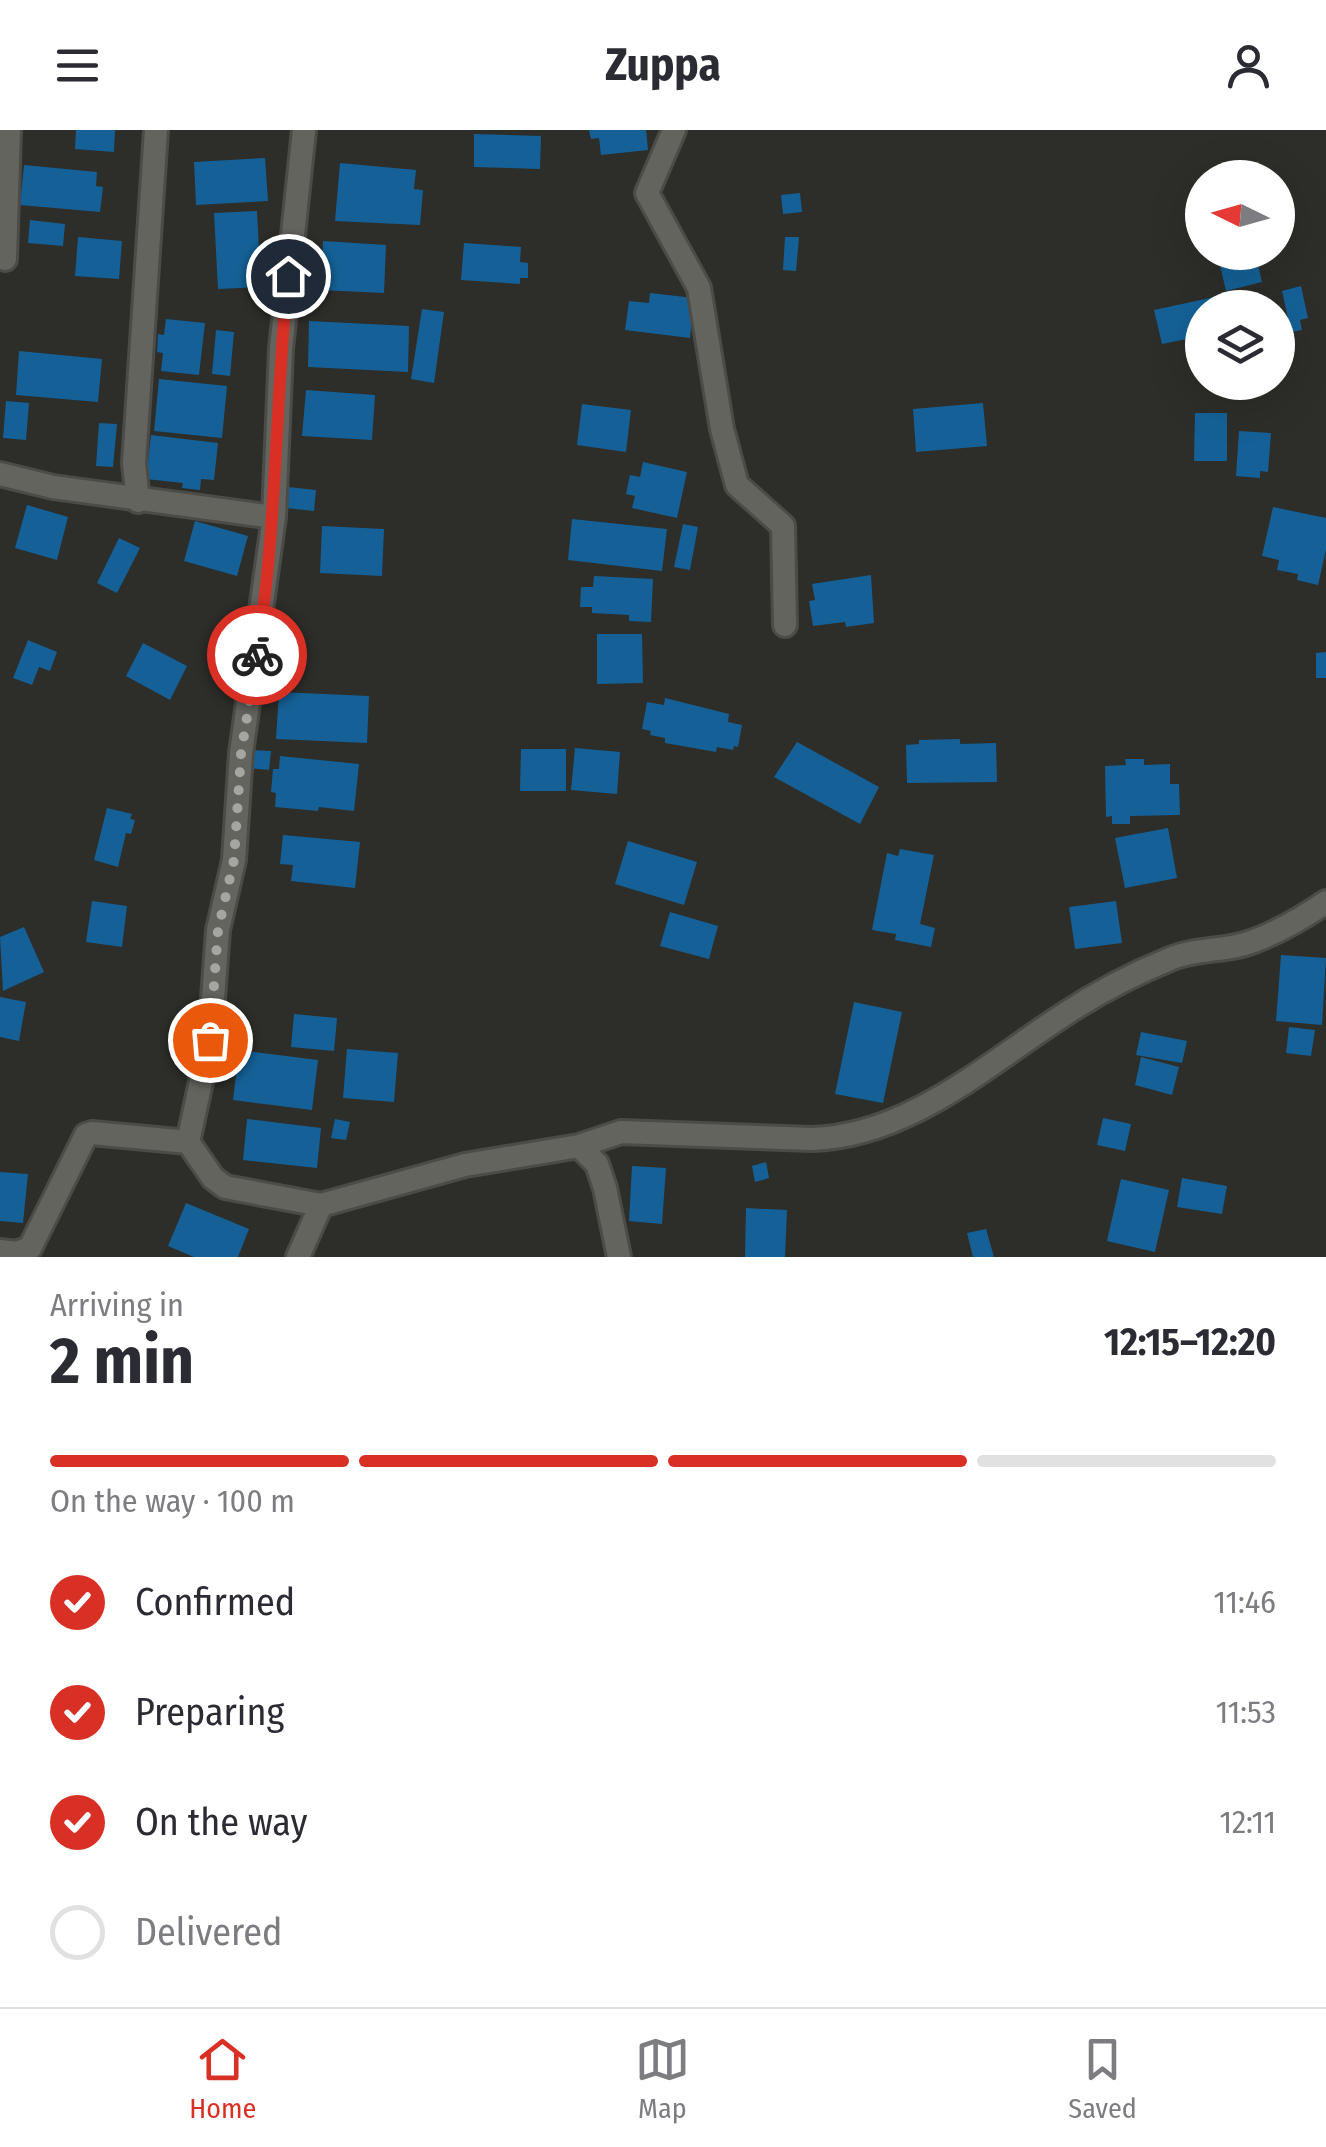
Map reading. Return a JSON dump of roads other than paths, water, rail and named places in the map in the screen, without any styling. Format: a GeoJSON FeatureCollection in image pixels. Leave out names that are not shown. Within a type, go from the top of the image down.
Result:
{"type":"FeatureCollection","features":[{"type":"Feature","properties":{"kind":"street"},"geometry":{"type":"LineString","coordinates":[[5,259],[9,130]]}},
{"type":"Feature","properties":{"kind":"street"},"geometry":{"type":"LineString","coordinates":[[138,500],[134,462],[156,130]]}},
{"type":"Feature","properties":{"kind":"street"},"geometry":{"type":"LineString","coordinates":[[304,130],[280,349],[274,517],[241,754],[234,860],[218,930],[210,1040],[188,1142],[213,1178],[225,1187],[321,1205],[465,1165],[579,1146],[621,1132],[840,1138],[873,1129],[986,1070],[1098,994],[1174,957],[1244,944],[1273,933],[1326,902]]}},
{"type":"Feature","properties":{"kind":"street"},"geometry":{"type":"LineString","coordinates":[[674,130],[647,194],[700,288],[722,429],[736,486],[784,526],[785,625]]}},
{"type":"Feature","properties":{"kind":"street"},"geometry":{"type":"LineString","coordinates":[[0,474],[53,488],[274,517]]}},
{"type":"Feature","properties":{"kind":"street"},"geometry":{"type":"LineString","coordinates":[[0,1251],[16,1253],[30,1248],[86,1135],[188,1142]]}},
{"type":"Feature","properties":{"kind":"street"},"geometry":{"type":"LineString","coordinates":[[579,1146],[598,1164],[619,1257]]}},
{"type":"Feature","properties":{"kind":"street"},"geometry":{"type":"LineString","coordinates":[[298,1257],[321,1205]]}}]}
